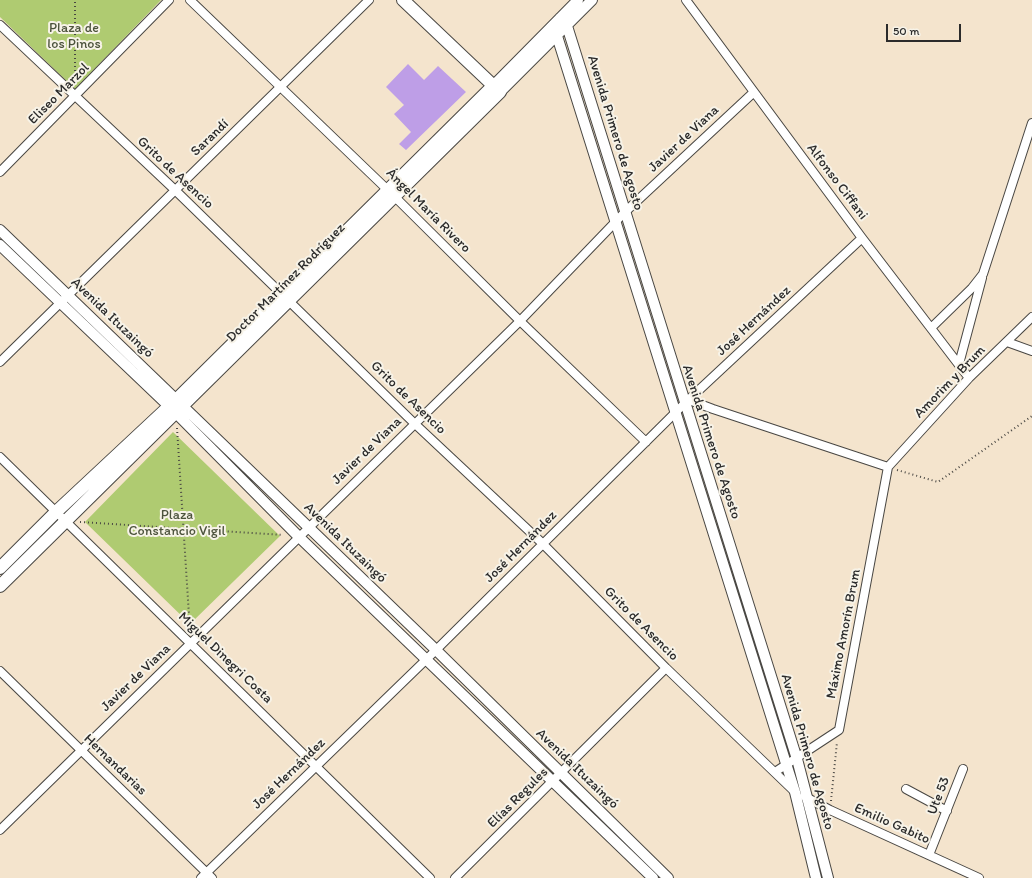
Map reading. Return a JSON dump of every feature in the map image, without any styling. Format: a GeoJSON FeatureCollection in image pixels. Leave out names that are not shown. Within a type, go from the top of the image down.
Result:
{"type":"FeatureCollection","features":[{"type":"Feature","properties":{"kind":"main road"},"geometry":{"type":"LineString","coordinates":[[403,0],[496,89]]}},
{"type":"Feature","properties":{"kind":"main road","name":"Doctor Martínez Rodríguez"},"geometry":{"type":"LineString","coordinates":[[0,586],[176,406],[496,89]]}},
{"type":"Feature","properties":{"kind":"main road","name":"Doctor Martínez Rodríguez"},"geometry":{"type":"LineString","coordinates":[[0,568],[56,512],[176,406]]}},
{"type":"Feature","properties":{"kind":"street","name":"Eliseo Marzol"},"geometry":{"type":"LineString","coordinates":[[0,172],[169,0]]}},
{"type":"Feature","properties":{"kind":"street","name":"Ángel María Rivero"},"geometry":{"type":"LineString","coordinates":[[190,0],[280,88],[392,193],[520,321],[646,442]]}},
{"type":"Feature","properties":{"kind":"street","name":"Sarandí"},"geometry":{"type":"LineString","coordinates":[[0,362],[369,0]]}},
{"type":"Feature","properties":{"kind":"street","name":"Doctor Martínez Rodríguez"},"geometry":{"type":"LineString","coordinates":[[564,22],[578,0]]}},
{"type":"Feature","properties":{"kind":"street","name":"Doctor Martínez Rodríguez"},"geometry":{"type":"LineString","coordinates":[[496,89],[564,22],[592,0]]}},
{"type":"Feature","properties":{"kind":"street","name":"Alfonso Ciffani"},"geometry":{"type":"LineString","coordinates":[[686,0],[862,238],[970,378]]}},
{"type":"Feature","properties":{"kind":"street","name":"Avenida Primero de Agosto"},"geometry":{"type":"LineString","coordinates":[[564,22],[624,213],[687,402],[797,759],[828,878]]}},
{"type":"Feature","properties":{"kind":"street","name":"Grito de Asencio"},"geometry":{"type":"LineString","coordinates":[[0,25],[74,97],[175,190],[414,423],[542,543],[666,668],[795,792]]}},
{"type":"Feature","properties":{"kind":"street","name":"Avenida Primero de Agosto"},"geometry":{"type":"LineString","coordinates":[[553,33],[676,412],[795,792],[816,878]]}},
{"type":"Feature","properties":{"kind":"street","name":"Javier de Viana"},"geometry":{"type":"LineString","coordinates":[[0,830],[307,527],[520,321],[624,213],[754,92]]}},
{"type":"Feature","properties":{"kind":"street"},"geometry":{"type":"LineString","coordinates":[[959,364],[983,274],[1032,123]]}},
{"type":"Feature","properties":{"kind":"street","name":"Avenida Ituzaingó"},"geometry":{"type":"LineString","coordinates":[[0,230],[68,294],[298,536],[653,878]]}},
{"type":"Feature","properties":{"kind":"street","name":"José Hernández"},"geometry":{"type":"LineString","coordinates":[[206,876],[316,765],[427,659],[542,543],[676,412],[862,238]]}},
{"type":"Feature","properties":{"kind":"street","name":"Avenida Ituzaingó"},"geometry":{"type":"LineString","coordinates":[[0,245],[60,302],[176,406],[307,527],[436,650],[668,878]]}},
{"type":"Feature","properties":{"kind":"street"},"geometry":{"type":"LineString","coordinates":[[931,328],[972,288],[983,274]]}},
{"type":"Feature","properties":{"kind":"street","name":"Amorim y Brum"},"geometry":{"type":"LineString","coordinates":[[888,467],[970,378],[1032,317]]}},
{"type":"Feature","properties":{"kind":"street"},"geometry":{"type":"LineString","coordinates":[[1007,342],[1032,351]]}},
{"type":"Feature","properties":{"kind":"street"},"geometry":{"type":"LineString","coordinates":[[687,402],[713,409],[888,467]]}},
{"type":"Feature","properties":{"kind":"street","name":"Miguel Dinegri Costa"},"geometry":{"type":"LineString","coordinates":[[0,457],[430,878]]}},
{"type":"Feature","properties":{"kind":"street","name":"Máximo Amorín Brum"},"geometry":{"type":"LineString","coordinates":[[839,730],[888,467]]}},
{"type":"Feature","properties":{"kind":"street","name":"Elías Regules"},"geometry":{"type":"LineString","coordinates":[[455,878],[666,668]]}},
{"type":"Feature","properties":{"kind":"street","name":"Hernandarias"},"geometry":{"type":"LineString","coordinates":[[0,671],[206,876]]}},
{"type":"Feature","properties":{"kind":"street"},"geometry":{"type":"LineString","coordinates":[[775,772],[797,759],[839,730]]}},
{"type":"Feature","properties":{"kind":"street","name":"Ute 53"},"geometry":{"type":"LineString","coordinates":[[929,855],[963,769]]}},
{"type":"Feature","properties":{"kind":"street"},"geometry":{"type":"LineString","coordinates":[[906,789],[947,811]]}},
{"type":"Feature","properties":{"kind":"street","name":"Emilio Gabito"},"geometry":{"type":"LineString","coordinates":[[795,792],[830,810],[979,878]]}},
{"type":"Feature","properties":{"kind":"path"},"geometry":{"type":"LineString","coordinates":[[74,97],[75,0]]}},
{"type":"Feature","properties":{"kind":"path"},"geometry":{"type":"LineString","coordinates":[[176,406],[191,643]]}},
{"type":"Feature","properties":{"kind":"path"},"geometry":{"type":"LineString","coordinates":[[888,467],[938,482],[1032,416]]}},
{"type":"Feature","properties":{"kind":"path"},"geometry":{"type":"LineString","coordinates":[[65,521],[298,536]]}},
{"type":"Feature","properties":{"kind":"path"},"geometry":{"type":"LineString","coordinates":[[830,810],[839,730]]}},
{"type":"Feature","properties":{"kind":"green space","name":"Plaza de los Pinos"},"geometry":{"type":"Polygon","coordinates":[[[0,0],[161,0],[75,89],[0,17],[0,0]]]}},
{"type":"Feature","properties":{"kind":"green space","name":"Plaza Constancio Vigil"},"geometry":{"type":"Polygon","coordinates":[[[173,432],[280,536],[190,624],[85,522],[173,432]]]}},
{"type":"Feature","properties":{"kind":"building"},"geometry":{"type":"Polygon","coordinates":[[[408,64],[424,80],[438,66],[466,92],[406,150],[399,144],[411,132],[394,114],[404,105],[386,87],[408,64]]]}}]}
